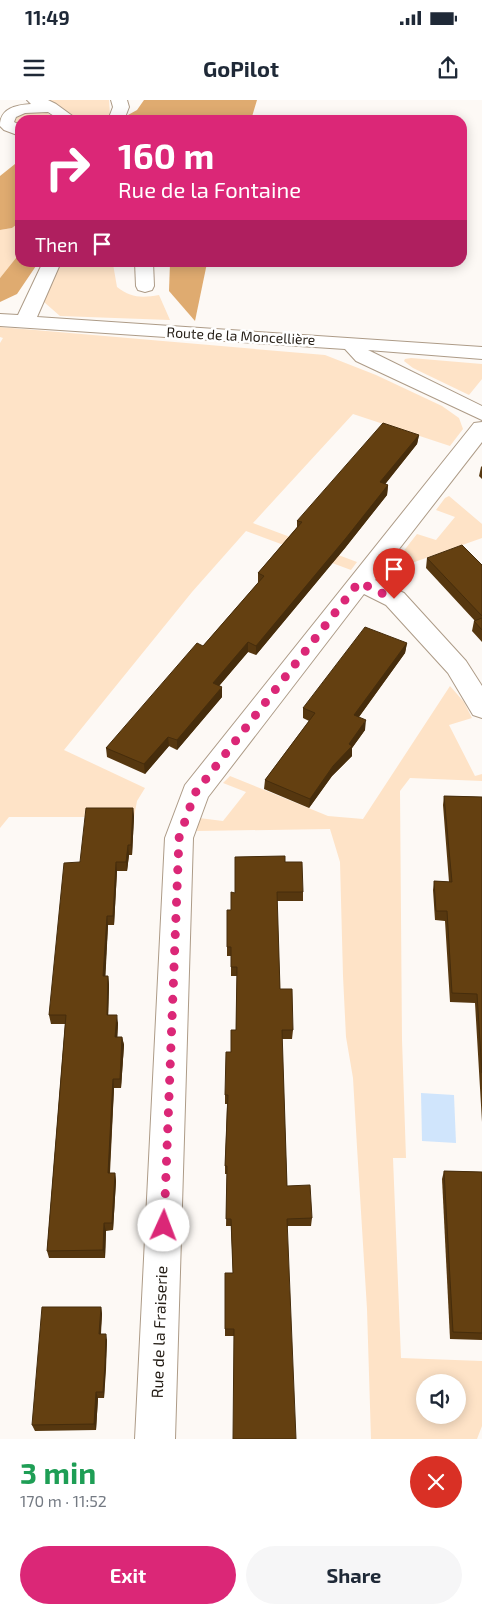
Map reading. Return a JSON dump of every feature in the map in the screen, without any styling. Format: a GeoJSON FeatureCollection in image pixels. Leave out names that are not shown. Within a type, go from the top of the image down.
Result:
{"type":"FeatureCollection","features":[{"type":"Feature","properties":{"kind":"street"},"geometry":{"type":"LineString","coordinates":[[35,100],[63,115]]}},
{"type":"Feature","properties":{"kind":"street"},"geometry":{"type":"LineString","coordinates":[[118,115],[121,107],[119,100]]}},
{"type":"Feature","properties":{"kind":"street"},"geometry":{"type":"LineString","coordinates":[[15,129],[6,123],[10,114],[22,109],[51,107]]}},
{"type":"Feature","properties":{"kind":"street"},"geometry":{"type":"LineString","coordinates":[[25,321],[50,267]]}},
{"type":"Feature","properties":{"kind":"street"},"geometry":{"type":"LineString","coordinates":[[144,267],[145,286]]}},
{"type":"Feature","properties":{"kind":"street","name":"Route de la Moncellière"},"geometry":{"type":"LineString","coordinates":[[0,320],[482,353]]}},
{"type":"Feature","properties":{"kind":"street"},"geometry":{"type":"LineString","coordinates":[[351,343],[363,357],[482,414]]}},
{"type":"Feature","properties":{"kind":"street","name":"Rue de la Fraiserie"},"geometry":{"type":"LineString","coordinates":[[155,1439],[179,838],[195,793],[359,582],[482,428]]}},
{"type":"Feature","properties":{"kind":"street"},"geometry":{"type":"LineString","coordinates":[[359,582],[394,599],[457,667],[482,708]]}},
{"type":"Feature","properties":{"kind":"shaded area"},"geometry":{"type":"Polygon","coordinates":[[[43,100],[109,100],[110,114],[72,115],[60,106],[43,100]]]}},
{"type":"Feature","properties":{"kind":"shaded area"},"geometry":{"type":"Polygon","coordinates":[[[144,100],[257,100],[252,115],[128,115],[137,110],[144,100]]]}},
{"type":"Feature","properties":{"kind":"shaded area"},"geometry":{"type":"Polygon","coordinates":[[[41,110],[51,115],[15,115],[41,110]]]}},
{"type":"Feature","properties":{"kind":"shaded area"},"geometry":{"type":"Polygon","coordinates":[[[15,115],[15,126],[9,123],[15,115]]]}},
{"type":"Feature","properties":{"kind":"shaded area"},"geometry":{"type":"Polygon","coordinates":[[[15,164],[15,226],[0,230],[0,176],[15,164]]]}},
{"type":"Feature","properties":{"kind":"shaded area"},"geometry":{"type":"Polygon","coordinates":[[[15,226],[15,259],[0,278],[0,230],[15,226]]]}},
{"type":"Feature","properties":{"kind":"shaded area"},"geometry":{"type":"Polygon","coordinates":[[[15,259],[15,267],[35,267],[17,294],[0,302],[0,278],[15,259]]]}},
{"type":"Feature","properties":{"kind":"shaded area"},"geometry":{"type":"Polygon","coordinates":[[[57,267],[114,267],[117,287],[137,296],[159,295],[170,320],[60,316],[44,302],[57,267]]]}},
{"type":"Feature","properties":{"kind":"shaded area"},"geometry":{"type":"Polygon","coordinates":[[[170,267],[206,267],[195,321],[169,291],[170,267]]]}},
{"type":"Feature","properties":{"kind":"shaded area"},"geometry":{"type":"Polygon","coordinates":[[[0,327],[325,355],[376,375],[442,406],[459,418],[463,429],[450,446],[353,414],[253,523],[357,562],[351,570],[246,531],[192,592],[64,750],[145,788],[137,801],[134,817],[9,817],[0,828],[0,343],[3,338],[0,337],[0,327]]]}},
{"type":"Feature","properties":{"kind":"shaded area"},"geometry":{"type":"Polygon","coordinates":[[[411,358],[482,364],[482,379],[469,395],[413,368],[404,361],[411,358]]]}},
{"type":"Feature","properties":{"kind":"shaded area"},"geometry":{"type":"Polygon","coordinates":[[[449,496],[482,524],[482,538],[395,569],[395,562],[417,534],[436,540],[455,517],[436,510],[445,498],[449,496]]]}},
{"type":"Feature","properties":{"kind":"shaded area"},"geometry":{"type":"Polygon","coordinates":[[[450,686],[464,702],[472,718],[449,725],[475,776],[482,774],[482,781],[410,778],[400,791],[402,1040],[406,1158],[393,1158],[401,1358],[482,1361],[482,1426],[477,1439],[371,1439],[367,1309],[353,1078],[346,1037],[340,862],[330,829],[197,831],[199,818],[223,821],[246,792],[223,783],[230,776],[328,816],[363,819],[450,686]]]}},
{"type":"Feature","properties":{"kind":"water"},"geometry":{"type":"Polygon","coordinates":[[[421,1093],[454,1095],[456,1143],[422,1141],[421,1093]]]}},
{"type":"Feature","properties":{"kind":"building"},"geometry":{"type":"Polygon","coordinates":[[[383,423],[419,435],[380,482],[388,485],[256,646],[248,642],[213,683],[222,687],[177,740],[168,737],[144,764],[106,748],[197,643],[203,646],[264,576],[258,573],[302,522],[297,521],[383,423]]]}},
{"type":"Feature","properties":{"kind":"building"},"geometry":{"type":"Polygon","coordinates":[[[462,545],[482,565],[482,616],[427,558],[462,545]]]}},
{"type":"Feature","properties":{"kind":"building"},"geometry":{"type":"Polygon","coordinates":[[[482,618],[482,630],[474,621],[482,618]]]}},
{"type":"Feature","properties":{"kind":"building"},"geometry":{"type":"Polygon","coordinates":[[[365,627],[407,643],[354,715],[366,720],[349,744],[352,746],[333,766],[310,799],[265,780],[315,713],[303,708],[365,627]]]}},
{"type":"Feature","properties":{"kind":"building"},"geometry":{"type":"Polygon","coordinates":[[[444,796],[482,797],[482,1073],[477,994],[452,993],[447,911],[436,911],[434,881],[452,882],[444,796]]]}},
{"type":"Feature","properties":{"kind":"building"},"geometry":{"type":"Polygon","coordinates":[[[86,808],[133,808],[131,845],[128,845],[126,862],[116,862],[113,916],[107,916],[103,976],[108,976],[107,1015],[117,1015],[115,1037],[122,1037],[120,1079],[113,1079],[108,1173],[115,1173],[112,1223],[104,1223],[103,1250],[47,1251],[66,1015],[49,1015],[64,863],[80,862],[86,808]]]}},
{"type":"Feature","properties":{"kind":"building"},"geometry":{"type":"Polygon","coordinates":[[[285,856],[285,862],[302,862],[303,892],[277,892],[280,989],[292,989],[293,1030],[282,1030],[287,1186],[310,1185],[312,1218],[287,1219],[296,1439],[233,1439],[234,1329],[225,1329],[225,1273],[233,1273],[231,1219],[226,1219],[227,1166],[225,1166],[228,1095],[225,1095],[226,1052],[231,1052],[231,1030],[236,1030],[237,967],[231,967],[231,947],[227,947],[227,910],[231,910],[231,892],[235,893],[235,857],[285,856]]]}},
{"type":"Feature","properties":{"kind":"building"},"geometry":{"type":"Polygon","coordinates":[[[444,1171],[482,1172],[482,1333],[453,1332],[444,1171]]]}},
{"type":"Feature","properties":{"kind":"building"},"geometry":{"type":"Polygon","coordinates":[[[42,1307],[101,1307],[99,1334],[106,1334],[105,1364],[103,1392],[96,1392],[94,1424],[32,1425],[42,1307]]]}},
{"type":"Feature","properties":{"kind":"route"},"geometry":{"type":"LineString","coordinates":[[164,1226],[179,838],[195,793],[359,582],[394,599]]}}]}
